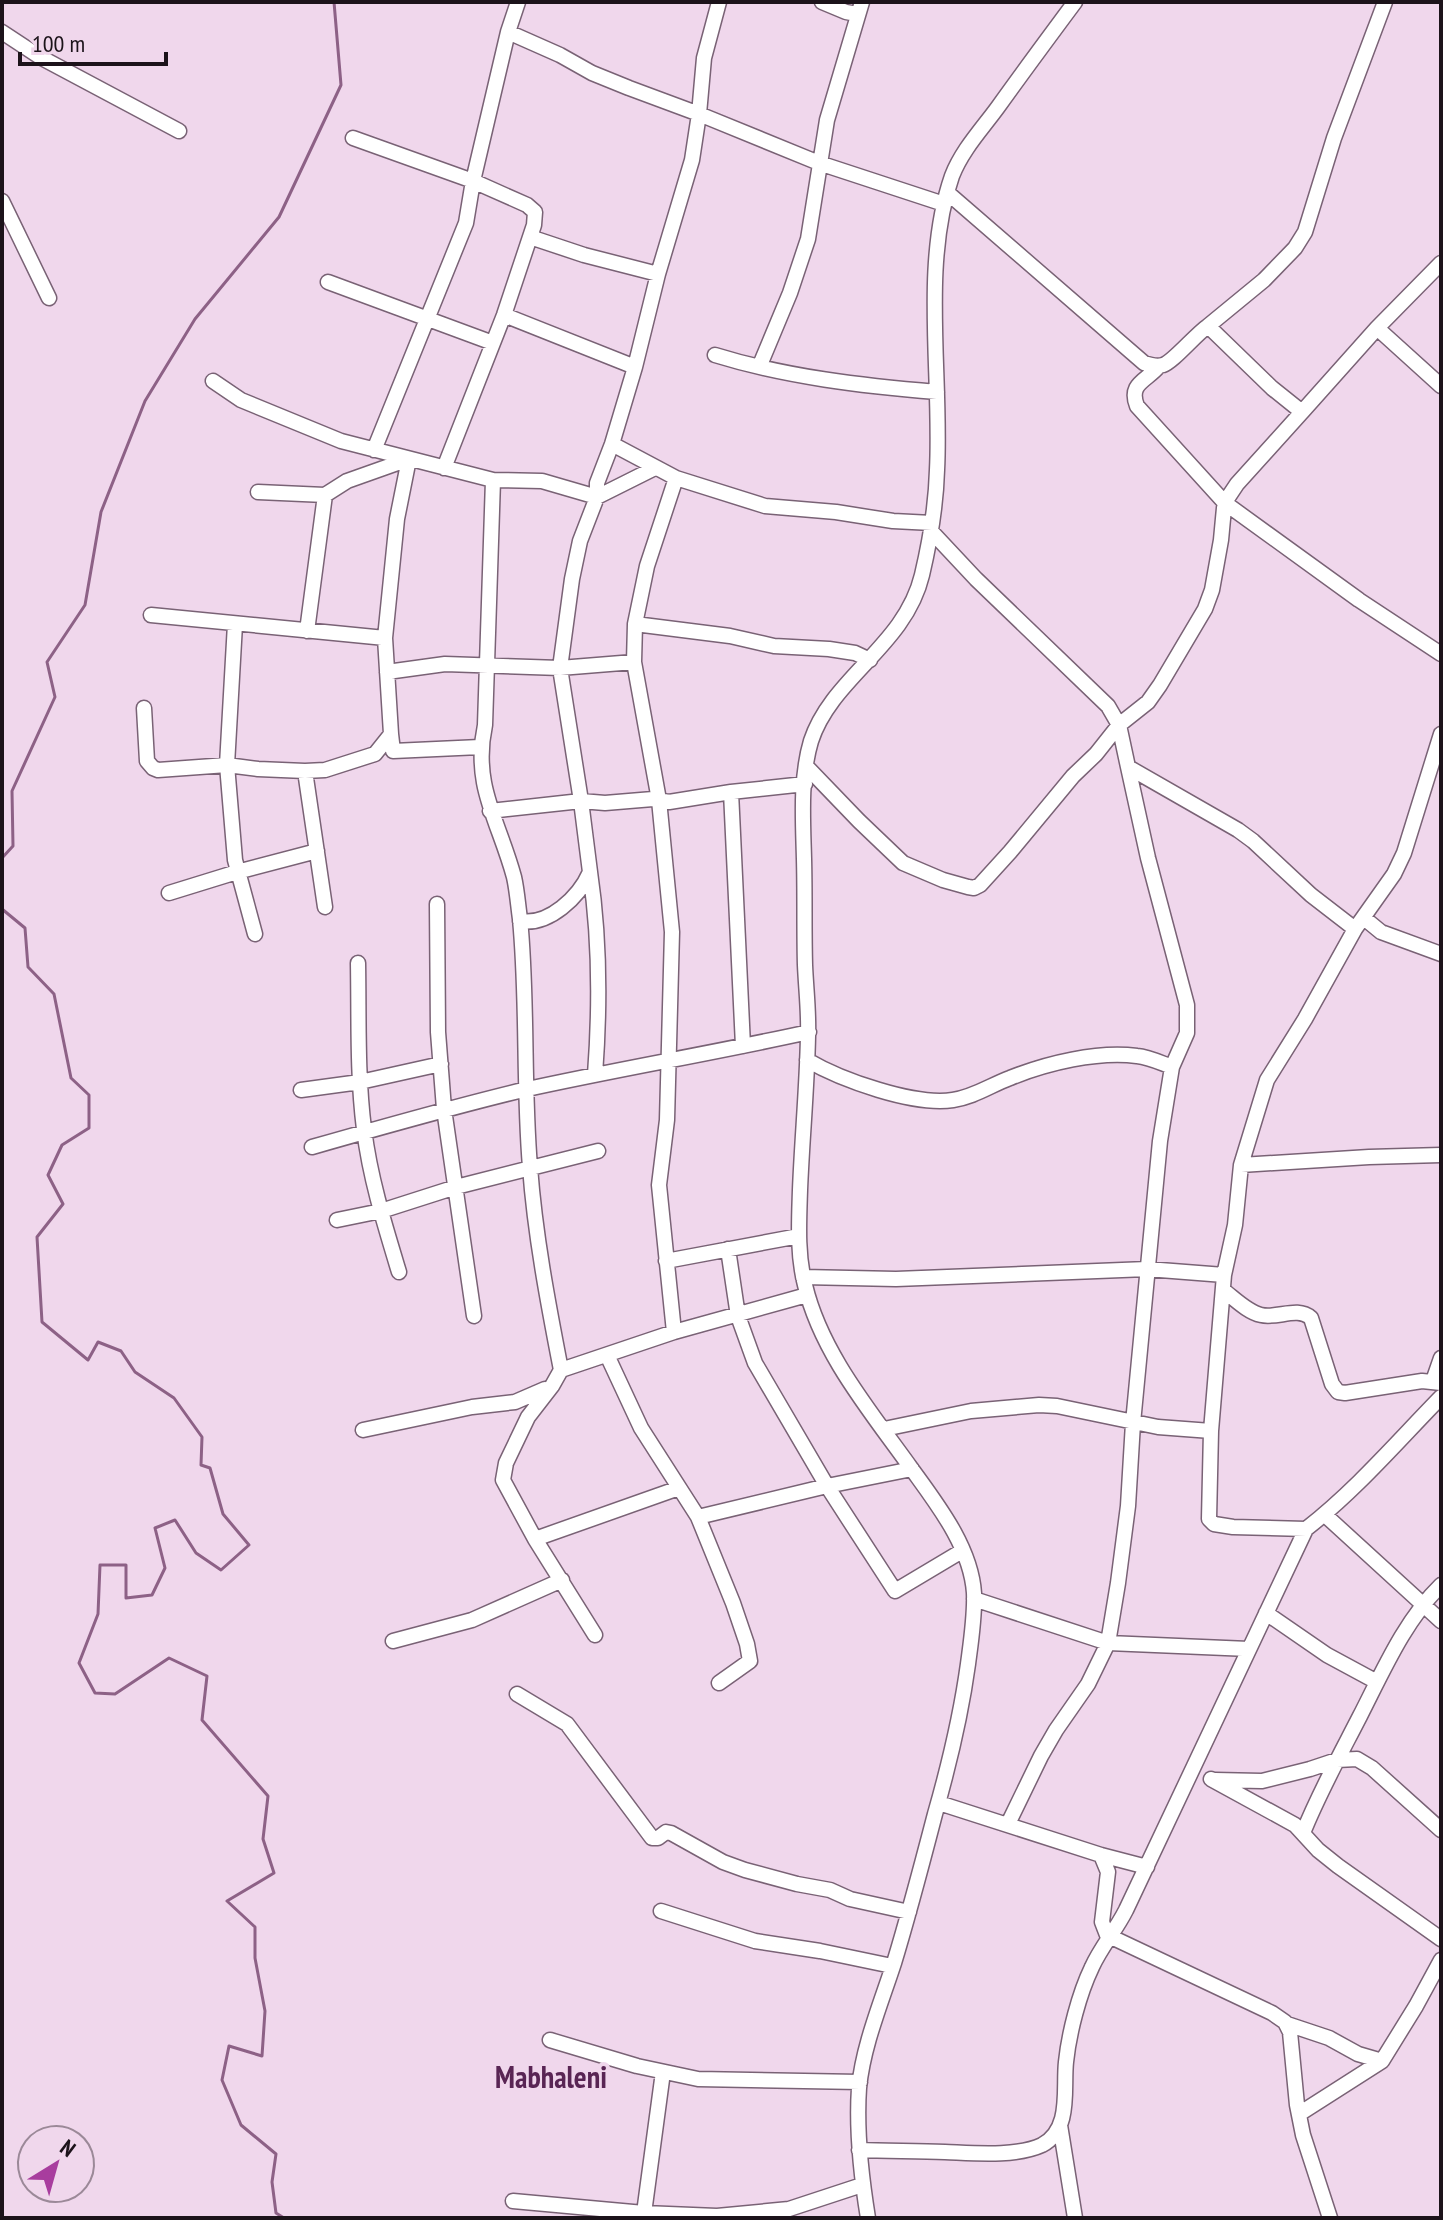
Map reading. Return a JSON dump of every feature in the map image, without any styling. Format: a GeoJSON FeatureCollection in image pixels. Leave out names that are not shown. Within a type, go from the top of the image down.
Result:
{"type":"FeatureCollection","features":[{"type":"Feature","properties":{"kind":"street"},"geometry":{"type":"LineString","coordinates":[[374,450],[466,223],[508,32],[518,2]]}},
{"type":"Feature","properties":{"kind":"street"},"geometry":{"type":"LineString","coordinates":[[595,1075],[600,1016],[590,872],[560,668],[580,541],[597,497],[597,483],[635,367],[658,274],[692,160],[704,58],[719,2]]}},
{"type":"Feature","properties":{"kind":"street"},"geometry":{"type":"LineString","coordinates":[[822,2],[846,12],[860,8]]}},
{"type":"Feature","properties":{"kind":"street"},"geometry":{"type":"LineString","coordinates":[[868,2218],[859,2150],[860,2082],[939,1803],[963,1704],[974,1599],[971,1573],[952,1530],[839,1366],[822,1333],[803,1277],[799,1236],[809,1032],[802,824],[806,766],[810,745],[824,713],[902,622],[912,604],[923,570],[938,466],[936,292],[939,225],[949,184],[967,147],[1075,2]]}},
{"type":"Feature","properties":{"kind":"street"},"geometry":{"type":"LineString","coordinates":[[1385,2],[1330,150],[1305,232],[1295,248],[1264,280],[1137,386],[1134,396],[1137,406],[1225,503],[1359,600],[1441,654]]}},
{"type":"Feature","properties":{"kind":"street"},"geometry":{"type":"LineString","coordinates":[[760,365],[790,293],[808,239],[833,95],[860,8]]}},
{"type":"Feature","properties":{"kind":"street"},"geometry":{"type":"LineString","coordinates":[[2,32],[40,57],[179,131]]}},
{"type":"Feature","properties":{"kind":"street"},"geometry":{"type":"LineString","coordinates":[[508,32],[592,73],[819,163],[946,199],[1133,356],[1144,363],[1159,366]]}},
{"type":"Feature","properties":{"kind":"street"},"geometry":{"type":"LineString","coordinates":[[353,138],[473,181],[531,208],[536,215],[504,315],[444,468]]}},
{"type":"Feature","properties":{"kind":"street"},"geometry":{"type":"LineString","coordinates":[[2,201],[49,298]]}},
{"type":"Feature","properties":{"kind":"street"},"geometry":{"type":"LineString","coordinates":[[530,237],[658,274]]}},
{"type":"Feature","properties":{"kind":"street"},"geometry":{"type":"LineString","coordinates":[[806,766],[903,863],[943,880],[974,888],[986,880],[1119,725],[1148,702],[1205,609],[1215,579],[1225,503],[1237,484],[1377,328],[1441,263]]}},
{"type":"Feature","properties":{"kind":"street"},"geometry":{"type":"LineString","coordinates":[[328,282],[493,343]]}},
{"type":"Feature","properties":{"kind":"street"},"geometry":{"type":"LineString","coordinates":[[504,315],[635,367]]}},
{"type":"Feature","properties":{"kind":"street"},"geometry":{"type":"LineString","coordinates":[[1208,326],[1302,412]]}},
{"type":"Feature","properties":{"kind":"street"},"geometry":{"type":"LineString","coordinates":[[1377,328],[1441,386]]}},
{"type":"Feature","properties":{"kind":"street"},"geometry":{"type":"LineString","coordinates":[[715,355],[783,373],[937,392]]}},
{"type":"Feature","properties":{"kind":"street"},"geometry":{"type":"LineString","coordinates":[[213,381],[241,400],[341,441],[493,480],[548,482],[597,497],[655,468]]}},
{"type":"Feature","properties":{"kind":"street"},"geometry":{"type":"LineString","coordinates":[[612,444],[676,478],[765,506],[836,512],[931,527],[976,579],[1100,697],[1116,716],[1119,725],[1148,858],[1187,1005],[1187,1033],[1172,1067],[1160,1141],[1128,1506],[1108,1643],[1088,1684],[1041,1756],[1008,1824]]}},
{"type":"Feature","properties":{"kind":"street"},"geometry":{"type":"LineString","coordinates":[[258,492],[325,495],[347,481],[409,459]]}},
{"type":"Feature","properties":{"kind":"street"},"geometry":{"type":"LineString","coordinates":[[409,459],[397,519],[385,638],[393,751],[480,747]]}},
{"type":"Feature","properties":{"kind":"street"},"geometry":{"type":"LineString","coordinates":[[674,1332],[659,1185],[667,1120],[672,932],[659,800],[634,662],[635,624],[653,545],[676,478]]}},
{"type":"Feature","properties":{"kind":"street"},"geometry":{"type":"LineString","coordinates":[[493,480],[485,725],[480,747],[490,811],[515,880],[524,989],[530,1169],[543,1272],[561,1370],[528,1417],[504,1471],[504,1484],[595,1635]]}},
{"type":"Feature","properties":{"kind":"street"},"geometry":{"type":"LineString","coordinates":[[307,631],[325,495]]}},
{"type":"Feature","properties":{"kind":"street"},"geometry":{"type":"LineString","coordinates":[[151,615],[385,638]]}},
{"type":"Feature","properties":{"kind":"street"},"geometry":{"type":"LineString","coordinates":[[235,624],[227,765],[237,872],[255,934]]}},
{"type":"Feature","properties":{"kind":"street"},"geometry":{"type":"LineString","coordinates":[[635,624],[730,636],[774,646],[829,649],[855,653],[870,660]]}},
{"type":"Feature","properties":{"kind":"street"},"geometry":{"type":"LineString","coordinates":[[387,672],[445,664],[560,668],[634,662]]}},
{"type":"Feature","properties":{"kind":"street"},"geometry":{"type":"LineString","coordinates":[[144,708],[149,765],[164,770],[227,765],[258,769],[325,770],[375,754],[391,734]]}},
{"type":"Feature","properties":{"kind":"street"},"geometry":{"type":"LineString","coordinates":[[1306,1529],[1218,1526],[1211,1522],[1211,1431],[1223,1283],[1235,1225],[1241,1165],[1267,1080],[1404,853],[1441,734]]}},
{"type":"Feature","properties":{"kind":"street"},"geometry":{"type":"LineString","coordinates":[[1128,767],[1246,835],[1311,895],[1359,923],[1441,954]]}},
{"type":"Feature","properties":{"kind":"street"},"geometry":{"type":"LineString","coordinates":[[305,771],[325,907]]}},
{"type":"Feature","properties":{"kind":"street"},"geometry":{"type":"LineString","coordinates":[[490,811],[581,801],[669,802],[805,784]]}},
{"type":"Feature","properties":{"kind":"street"},"geometry":{"type":"LineString","coordinates":[[731,792],[743,1046]]}},
{"type":"Feature","properties":{"kind":"street"},"geometry":{"type":"LineString","coordinates":[[169,893],[317,851]]}},
{"type":"Feature","properties":{"kind":"street"},"geometry":{"type":"LineString","coordinates":[[520,921],[531,923],[546,918],[572,896],[590,872]]}},
{"type":"Feature","properties":{"kind":"street"},"geometry":{"type":"LineString","coordinates":[[437,904],[438,1032],[444,1109],[474,1316]]}},
{"type":"Feature","properties":{"kind":"street"},"geometry":{"type":"LineString","coordinates":[[358,963],[364,1132],[381,1211],[399,1272]]}},
{"type":"Feature","properties":{"kind":"street"},"geometry":{"type":"LineString","coordinates":[[312,1147],[444,1109],[525,1090],[809,1032]]}},
{"type":"Feature","properties":{"kind":"street"},"geometry":{"type":"LineString","coordinates":[[807,1060],[853,1082],[936,1101],[971,1096],[1036,1068],[1089,1058],[1138,1056],[1172,1067]]}},
{"type":"Feature","properties":{"kind":"street"},"geometry":{"type":"LineString","coordinates":[[301,1090],[360,1082],[441,1064]]}},
{"type":"Feature","properties":{"kind":"street"},"geometry":{"type":"LineString","coordinates":[[337,1220],[381,1211],[456,1187],[598,1151]]}},
{"type":"Feature","properties":{"kind":"street"},"geometry":{"type":"LineString","coordinates":[[1241,1165],[1441,1155]]}},
{"type":"Feature","properties":{"kind":"street"},"geometry":{"type":"LineString","coordinates":[[666,1261],[799,1236]]}},
{"type":"Feature","properties":{"kind":"street"},"geometry":{"type":"LineString","coordinates":[[728,1249],[738,1316],[755,1363],[827,1486],[895,1591],[962,1551]]}},
{"type":"Feature","properties":{"kind":"street"},"geometry":{"type":"LineString","coordinates":[[803,1277],[896,1279],[1147,1269],[1223,1283],[1243,1306],[1260,1315],[1308,1315],[1332,1384],[1338,1392],[1437,1382],[1441,1358]]}},
{"type":"Feature","properties":{"kind":"street"},"geometry":{"type":"LineString","coordinates":[[561,1370],[674,1332],[807,1295]]}},
{"type":"Feature","properties":{"kind":"street"},"geometry":{"type":"LineString","coordinates":[[607,1355],[641,1428],[698,1517],[733,1603],[750,1657],[747,1664],[719,1683]]}},
{"type":"Feature","properties":{"kind":"street"},"geometry":{"type":"LineString","coordinates":[[363,1430],[472,1407],[515,1402],[552,1386]]}},
{"type":"Feature","properties":{"kind":"street"},"geometry":{"type":"LineString","coordinates":[[859,2150],[982,2153],[1025,2150],[1050,2139],[1060,2125],[1065,2108],[1066,2060],[1082,1992],[1091,1969],[1147,1867],[1306,1529],[1375,1467],[1441,1397]]}},
{"type":"Feature","properties":{"kind":"street"},"geometry":{"type":"LineString","coordinates":[[884,1429],[971,1411],[1039,1405],[1158,1427],[1211,1431]]}},
{"type":"Feature","properties":{"kind":"street"},"geometry":{"type":"LineString","coordinates":[[698,1517],[912,1469]]}},
{"type":"Feature","properties":{"kind":"street"},"geometry":{"type":"LineString","coordinates":[[535,1539],[679,1488]]}},
{"type":"Feature","properties":{"kind":"street"},"geometry":{"type":"LineString","coordinates":[[1325,1515],[1441,1621]]}},
{"type":"Feature","properties":{"kind":"street"},"geometry":{"type":"LineString","coordinates":[[393,1641],[472,1620],[562,1580]]}},
{"type":"Feature","properties":{"kind":"street"},"geometry":{"type":"LineString","coordinates":[[1303,1833],[1377,1682],[1423,1603],[1441,1585]]}},
{"type":"Feature","properties":{"kind":"street"},"geometry":{"type":"LineString","coordinates":[[974,1599],[1108,1643],[1249,1649]]}},
{"type":"Feature","properties":{"kind":"street"},"geometry":{"type":"LineString","coordinates":[[1266,1613],[1327,1655],[1377,1682]]}},
{"type":"Feature","properties":{"kind":"street"},"geometry":{"type":"LineString","coordinates":[[517,1694],[567,1724],[652,1838],[671,1833],[723,1862],[745,1870],[909,1912]]}},
{"type":"Feature","properties":{"kind":"street"},"geometry":{"type":"LineString","coordinates":[[1211,1779],[1262,1781],[1351,1758],[1363,1762],[1441,1830]]}},
{"type":"Feature","properties":{"kind":"street"},"geometry":{"type":"LineString","coordinates":[[1192,1772],[1290,1822],[1338,1866],[1441,1939]]}},
{"type":"Feature","properties":{"kind":"street"},"geometry":{"type":"LineString","coordinates":[[939,1803],[1147,1867]]}},
{"type":"Feature","properties":{"kind":"street"},"geometry":{"type":"LineString","coordinates":[[1101,1855],[1108,1872],[1103,1927],[1111,1937],[1220,1990],[1241,1997],[1287,2024],[1382,2061]]}},
{"type":"Feature","properties":{"kind":"street"},"geometry":{"type":"LineString","coordinates":[[661,1911],[755,1941],[892,1966]]}},
{"type":"Feature","properties":{"kind":"street"},"geometry":{"type":"LineString","coordinates":[[1299,2114],[1382,2061],[1441,1960]]}},
{"type":"Feature","properties":{"kind":"street"},"geometry":{"type":"LineString","coordinates":[[1287,2024],[1299,2114],[1310,2160],[1330,2218]]}},
{"type":"Feature","properties":{"kind":"street"},"geometry":{"type":"LineString","coordinates":[[550,2040],[698,2079],[860,2082]]}},
{"type":"Feature","properties":{"kind":"street"},"geometry":{"type":"LineString","coordinates":[[645,2215],[663,2072]]}},
{"type":"Feature","properties":{"kind":"street"},"geometry":{"type":"LineString","coordinates":[[1060,2125],[1075,2218]]}},
{"type":"Feature","properties":{"kind":"street"},"geometry":{"type":"LineString","coordinates":[[513,2201],[645,2215],[717,2216],[789,2209],[862,2185]]}},
{"type":"Feature","properties":{"kind":"waterway"},"geometry":{"type":"LineString","coordinates":[[2,858],[13,846],[12,791],[55,697],[47,662],[85,605],[101,512],[145,401],[195,319],[279,217],[341,85],[334,2]]}},
{"type":"Feature","properties":{"kind":"waterway"},"geometry":{"type":"LineString","coordinates":[[2,909],[25,928],[28,967],[54,994],[71,1078],[89,1095],[89,1128],[62,1145],[48,1175],[63,1204],[37,1237],[42,1322],[88,1360],[98,1342],[121,1351],[135,1372],[174,1398],[202,1437],[201,1465],[210,1468],[223,1514],[249,1545],[221,1570],[196,1553],[175,1520],[155,1528],[165,1568],[152,1595],[126,1598],[126,1565],[100,1565],[98,1614],[79,1663],[95,1693],[115,1694],[169,1658],[207,1676],[202,1720],[268,1796],[263,1839],[274,1873],[227,1901],[255,1927],[255,1958],[265,2011],[262,2056],[229,2046],[222,2080],[241,2125],[276,2154],[272,2182],[276,2213],[284,2218]]}},
{"type":"Feature","properties":{"kind":"district","name":"Mabhaleni"},"geometry":{"type":"Point","coordinates":[551,2078]}}]}
